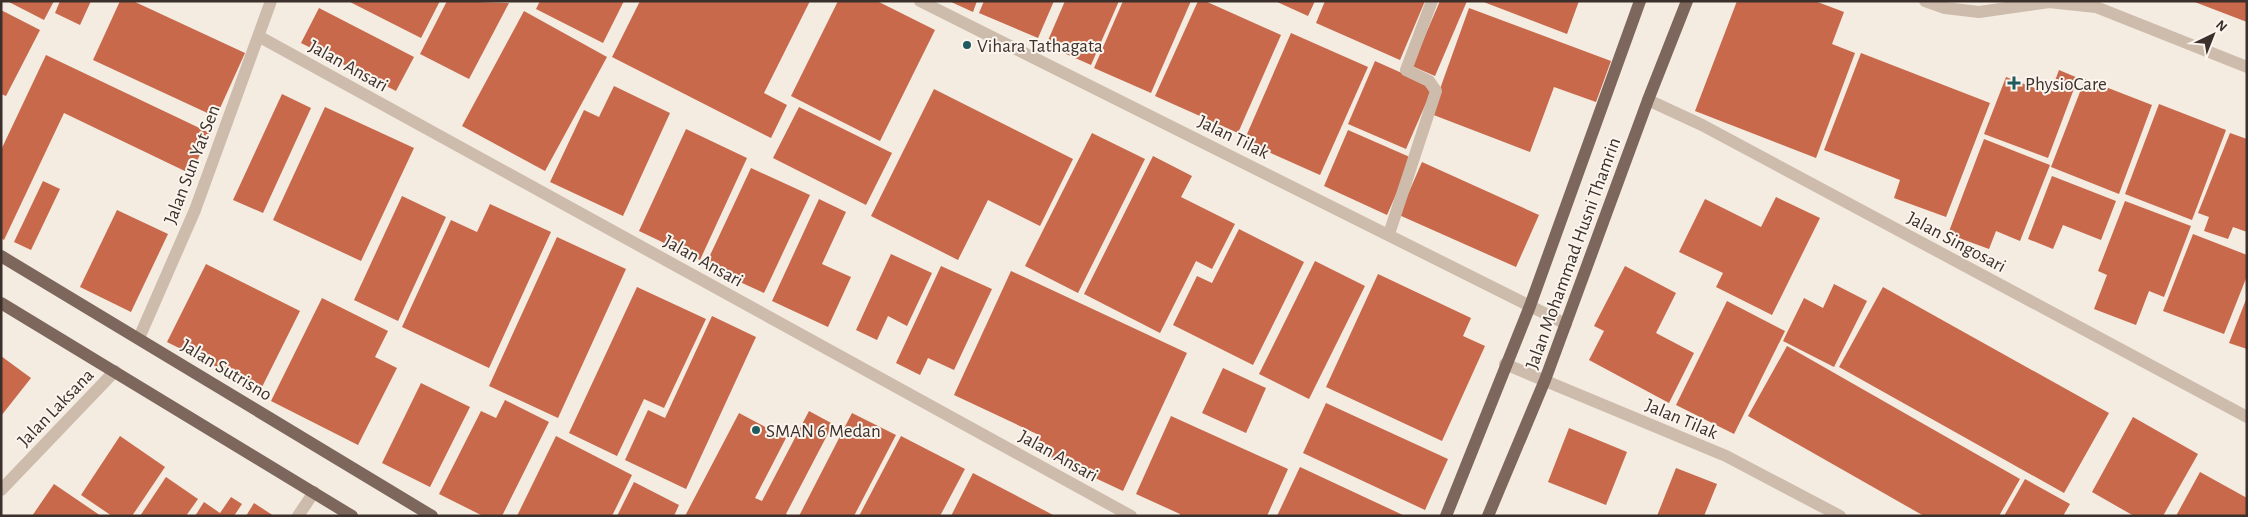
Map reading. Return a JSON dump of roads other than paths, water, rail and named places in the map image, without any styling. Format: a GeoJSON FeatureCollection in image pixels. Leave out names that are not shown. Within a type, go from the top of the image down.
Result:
{"type":"FeatureCollection","features":[{"type":"Feature","properties":{"kind":"main road","name":"Jalan Mohammad Husni Thamrin"},"geometry":{"type":"LineString","coordinates":[[1446,516],[1505,364],[1530,306],[1640,1]]}},
{"type":"Feature","properties":{"kind":"main road","name":"Jalan Mohammad Husni Thamrin"},"geometry":{"type":"LineString","coordinates":[[1488,516],[1545,380],[1648,100],[1687,1]]}},
{"type":"Feature","properties":{"kind":"main road","name":"Jalan Sutrisno"},"geometry":{"type":"LineString","coordinates":[[1,256],[432,516]]}},
{"type":"Feature","properties":{"kind":"main road"},"geometry":{"type":"LineString","coordinates":[[1,303],[352,516]]}},
{"type":"Feature","properties":{"kind":"street","name":"Jalan Sun Yat Sen"},"geometry":{"type":"LineString","coordinates":[[139,338],[195,210],[260,37],[271,1]]}},
{"type":"Feature","properties":{"kind":"street","name":"Jalan Tilak"},"geometry":{"type":"LineString","coordinates":[[920,1],[1566,324]]}},
{"type":"Feature","properties":{"kind":"street"},"geometry":{"type":"LineString","coordinates":[[1389,234],[1436,91],[1429,81],[1406,70],[1432,1]]}},
{"type":"Feature","properties":{"kind":"street"},"geometry":{"type":"LineString","coordinates":[[1925,1],[1945,8],[1979,12],[2049,2],[2096,8],[2247,67]]}},
{"type":"Feature","properties":{"kind":"street","name":"Jalan Ansari"},"geometry":{"type":"LineString","coordinates":[[260,37],[1130,516]]}},
{"type":"Feature","properties":{"kind":"street","name":"Jalan Singosari"},"geometry":{"type":"LineString","coordinates":[[1648,100],[1702,125],[2247,417]]}},
{"type":"Feature","properties":{"kind":"street","name":"Jalan Tilak"},"geometry":{"type":"LineString","coordinates":[[1505,364],[1726,456],[1822,511],[1840,516]]}},
{"type":"Feature","properties":{"kind":"street","name":"Jalan Laksana"},"geometry":{"type":"LineString","coordinates":[[1,490],[115,371]]}},
{"type":"Feature","properties":{"kind":"street"},"geometry":{"type":"LineString","coordinates":[[298,516],[314,492]]}},
{"type":"Feature","properties":{"kind":"place","name":"Vihara Tathagata"},"geometry":{"type":"Point","coordinates":[967,45]}},
{"type":"Feature","properties":{"kind":"place","name":"PhysioCare"},"geometry":{"type":"Point","coordinates":[2014,83]}},
{"type":"Feature","properties":{"kind":"place","name":"SMAN 6 Medan"},"geometry":{"type":"Point","coordinates":[756,430]}}]}
